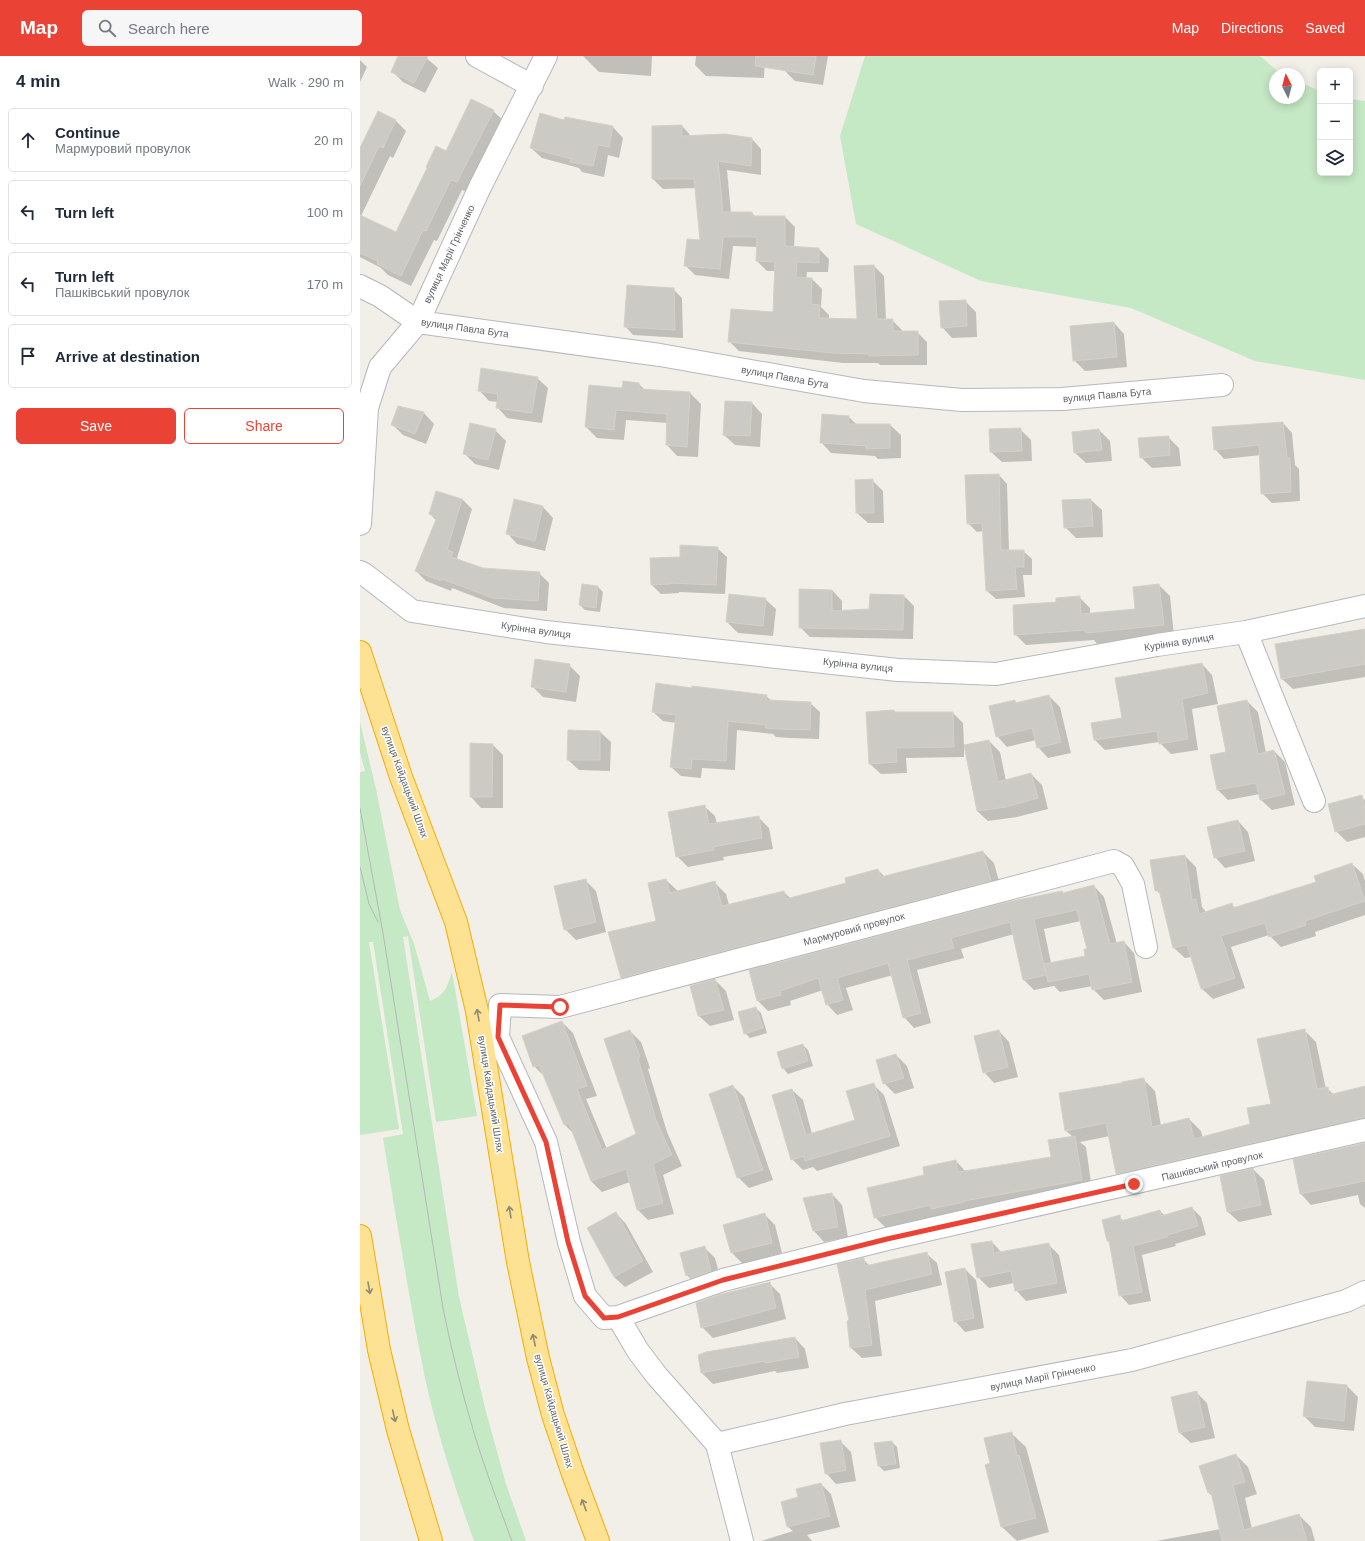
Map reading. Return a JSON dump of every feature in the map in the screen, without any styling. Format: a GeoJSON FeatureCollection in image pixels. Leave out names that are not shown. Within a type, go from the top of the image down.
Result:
{"type":"FeatureCollection","features":[{"type":"Feature","properties":{"kind":"highway","name":"вулиця Кайдацький Шлях"},"geometry":{"type":"LineString","coordinates":[[360,652],[401,777],[456,922],[477,1011],[518,1262],[538,1358],[558,1430],[598,1541]]}},
{"type":"Feature","properties":{"kind":"highway"},"geometry":{"type":"LineString","coordinates":[[360,1236],[379,1350],[398,1430],[431,1541]]}},
{"type":"Feature","properties":{"kind":"street"},"geometry":{"type":"LineString","coordinates":[[477,56],[532,86]]}},
{"type":"Feature","properties":{"kind":"street","name":"вулиця Марії Грінченко"},"geometry":{"type":"LineString","coordinates":[[360,524],[367,408],[380,367],[418,322],[480,187],[546,56]]}},
{"type":"Feature","properties":{"kind":"street","name":"вулиця Павла Бута"},"geometry":{"type":"LineString","coordinates":[[360,286],[380,296],[418,322],[660,355],[864,391],[962,400],[1062,399],[1222,385]]}},
{"type":"Feature","properties":{"kind":"street","name":"Курінна вулиця"},"geometry":{"type":"LineString","coordinates":[[360,572],[412,611],[546,632],[898,670],[996,674],[1158,645],[1246,632],[1365,606]]}},
{"type":"Feature","properties":{"kind":"street"},"geometry":{"type":"LineString","coordinates":[[1246,632],[1314,801]]}},
{"type":"Feature","properties":{"kind":"street","name":"Мармуровий провулок"},"geometry":{"type":"LineString","coordinates":[[618,1317],[604,1318],[585,1296],[568,1242],[546,1142],[498,1037],[500,1005],[560,1007],[1114,861],[1123,866],[1133,884],[1146,946]]}},
{"type":"Feature","properties":{"kind":"street","name":"Пашківський провулок"},"geometry":{"type":"LineString","coordinates":[[618,1317],[730,1278],[887,1239],[1365,1130]]}},
{"type":"Feature","properties":{"kind":"street","name":"вулиця Марії Грінченко"},"geometry":{"type":"LineString","coordinates":[[717,1444],[845,1414],[1132,1360],[1346,1301],[1365,1292]]}},
{"type":"Feature","properties":{"kind":"street"},"geometry":{"type":"LineString","coordinates":[[618,1317],[638,1351],[657,1376],[717,1444],[742,1541]]}},
{"type":"Feature","properties":{"kind":"green space"},"geometry":{"type":"Polygon","coordinates":[[[865,56],[1260,56],[1274,68],[1269,68],[1269,104],[1305,104],[1305,85],[1317,90],[1317,176],[1353,176],[1353,99],[1365,101],[1365,380],[1255,361],[1131,308],[981,281],[856,224],[840,136],[865,56]]]}},
{"type":"Feature","properties":{"kind":"green space"},"geometry":{"type":"Polygon","coordinates":[[[360,722],[376,789],[400,910],[414,944],[430,1001],[443,993],[452,972],[477,1116],[436,1122],[408,936],[403,937],[459,1297],[485,1408],[506,1484],[526,1541],[474,1541],[435,1419],[425,1378],[408,1288],[383,1138],[403,1134],[373,942],[369,942],[399,1129],[360,1135],[360,772],[365,771],[360,752],[360,722]]]}},
{"type":"Feature","properties":{"kind":"building"},"geometry":{"type":"Polygon","coordinates":[[[398,56],[428,56],[414,83],[391,72],[398,56]]]}},
{"type":"Feature","properties":{"kind":"building"},"geometry":{"type":"Polygon","coordinates":[[[756,56],[816,56],[813,75],[755,66],[756,56]]]}},
{"type":"Feature","properties":{"kind":"building"},"geometry":{"type":"Polygon","coordinates":[[[471,99],[494,110],[457,182],[451,180],[426,231],[423,230],[401,276],[377,264],[378,261],[360,253],[360,215],[396,232],[436,146],[446,151],[471,99]]]}},
{"type":"Feature","properties":{"kind":"building"},"geometry":{"type":"Polygon","coordinates":[[[378,111],[396,120],[383,148],[379,146],[360,186],[360,148],[378,111]]]}},
{"type":"Feature","properties":{"kind":"building"},"geometry":{"type":"Polygon","coordinates":[[[540,113],[564,120],[565,117],[613,126],[609,147],[598,145],[593,166],[570,162],[571,159],[530,148],[540,113]]]}},
{"type":"Feature","properties":{"kind":"building"},"geometry":{"type":"Polygon","coordinates":[[[682,125],[682,136],[725,134],[752,138],[751,166],[718,161],[723,212],[752,212],[752,216],[785,216],[785,246],[819,248],[819,263],[797,262],[796,277],[812,278],[811,304],[820,305],[819,318],[857,319],[854,266],[874,265],[877,319],[893,319],[893,331],[918,331],[918,355],[869,356],[869,354],[833,353],[728,342],[731,309],[773,312],[775,262],[756,261],[757,237],[723,237],[720,269],[684,266],[687,239],[700,240],[694,179],[652,179],[652,126],[682,125]]]}},
{"type":"Feature","properties":{"kind":"building"},"geometry":{"type":"Polygon","coordinates":[[[627,285],[674,288],[675,330],[624,327],[627,285]]]}},
{"type":"Feature","properties":{"kind":"building"},"geometry":{"type":"Polygon","coordinates":[[[966,300],[967,326],[941,328],[939,301],[966,300]]]}},
{"type":"Feature","properties":{"kind":"building"},"geometry":{"type":"Polygon","coordinates":[[[1114,322],[1117,357],[1073,361],[1070,326],[1114,322]]]}},
{"type":"Feature","properties":{"kind":"building"},"geometry":{"type":"Polygon","coordinates":[[[481,368],[538,377],[532,413],[496,408],[498,394],[478,391],[481,368]]]}},
{"type":"Feature","properties":{"kind":"building"},"geometry":{"type":"Polygon","coordinates":[[[623,381],[639,383],[639,389],[690,392],[687,447],[666,445],[667,414],[616,410],[614,430],[585,427],[589,385],[622,388],[623,381]]]}},
{"type":"Feature","properties":{"kind":"building"},"geometry":{"type":"Polygon","coordinates":[[[725,401],[752,402],[750,436],[723,435],[725,401]]]}},
{"type":"Feature","properties":{"kind":"building"},"geometry":{"type":"Polygon","coordinates":[[[398,406],[424,412],[415,434],[391,425],[398,406]]]}},
{"type":"Feature","properties":{"kind":"building"},"geometry":{"type":"Polygon","coordinates":[[[822,414],[849,416],[849,424],[890,424],[890,448],[866,449],[866,446],[820,443],[822,414]]]}},
{"type":"Feature","properties":{"kind":"building"},"geometry":{"type":"Polygon","coordinates":[[[1283,422],[1287,458],[1290,458],[1291,492],[1261,494],[1259,445],[1214,450],[1212,427],[1283,422]]]}},
{"type":"Feature","properties":{"kind":"building"},"geometry":{"type":"Polygon","coordinates":[[[470,423],[496,429],[488,460],[463,454],[470,423]]]}},
{"type":"Feature","properties":{"kind":"building"},"geometry":{"type":"Polygon","coordinates":[[[1021,428],[1022,451],[990,452],[989,429],[1021,428]]]}},
{"type":"Feature","properties":{"kind":"building"},"geometry":{"type":"Polygon","coordinates":[[[1099,429],[1102,450],[1074,453],[1072,432],[1099,429]]]}},
{"type":"Feature","properties":{"kind":"building"},"geometry":{"type":"Polygon","coordinates":[[[1169,436],[1170,455],[1140,458],[1138,438],[1169,436]]]}},
{"type":"Feature","properties":{"kind":"building"},"geometry":{"type":"Polygon","coordinates":[[[999,474],[1001,550],[1024,550],[1024,567],[1015,567],[1017,589],[986,591],[982,523],[967,524],[965,475],[999,474]]]}},
{"type":"Feature","properties":{"kind":"building"},"geometry":{"type":"Polygon","coordinates":[[[873,479],[874,513],[856,513],[855,480],[873,479]]]}},
{"type":"Feature","properties":{"kind":"building"},"geometry":{"type":"Polygon","coordinates":[[[436,491],[462,499],[447,550],[453,552],[451,557],[483,568],[540,572],[538,601],[493,598],[442,579],[441,581],[415,571],[437,517],[429,514],[436,491]]]}},
{"type":"Feature","properties":{"kind":"building"},"geometry":{"type":"Polygon","coordinates":[[[514,499],[543,506],[535,541],[506,534],[514,499]]]}},
{"type":"Feature","properties":{"kind":"building"},"geometry":{"type":"Polygon","coordinates":[[[1091,499],[1093,526],[1064,528],[1062,500],[1091,499]]]}},
{"type":"Feature","properties":{"kind":"building"},"geometry":{"type":"Polygon","coordinates":[[[680,545],[718,547],[716,585],[670,583],[651,585],[650,558],[680,557],[680,545]]]}},
{"type":"Feature","properties":{"kind":"building"},"geometry":{"type":"Polygon","coordinates":[[[582,584],[598,586],[596,608],[579,605],[582,584]]]}},
{"type":"Feature","properties":{"kind":"building"},"geometry":{"type":"Polygon","coordinates":[[[1159,584],[1164,625],[1086,633],[1085,630],[1014,635],[1013,605],[1056,602],[1056,598],[1080,596],[1081,614],[1135,609],[1133,587],[1159,584]]]}},
{"type":"Feature","properties":{"kind":"building"},"geometry":{"type":"Polygon","coordinates":[[[799,589],[832,590],[832,611],[869,609],[870,594],[904,595],[903,630],[799,628],[799,589]]]}},
{"type":"Feature","properties":{"kind":"building"},"geometry":{"type":"Polygon","coordinates":[[[729,594],[766,598],[763,626],[726,622],[729,594]]]}},
{"type":"Feature","properties":{"kind":"building"},"geometry":{"type":"Polygon","coordinates":[[[1365,629],[1365,664],[1281,679],[1275,644],[1365,629]]]}},
{"type":"Feature","properties":{"kind":"building"},"geometry":{"type":"Polygon","coordinates":[[[535,659],[570,664],[566,692],[531,687],[535,659]]]}},
{"type":"Feature","properties":{"kind":"building"},"geometry":{"type":"Polygon","coordinates":[[[1202,663],[1208,693],[1182,699],[1188,739],[1159,744],[1157,731],[1094,740],[1091,723],[1122,718],[1115,678],[1202,663]]]}},
{"type":"Feature","properties":{"kind":"building"},"geometry":{"type":"Polygon","coordinates":[[[656,683],[767,695],[766,700],[811,702],[810,730],[765,728],[766,725],[728,721],[726,761],[692,759],[691,769],[670,767],[676,715],[652,712],[656,683]]]}},
{"type":"Feature","properties":{"kind":"building"},"geometry":{"type":"Polygon","coordinates":[[[1049,695],[1061,742],[1037,748],[1032,728],[996,737],[989,706],[1015,700],[1015,703],[1049,695]]]}},
{"type":"Feature","properties":{"kind":"building"},"geometry":{"type":"Polygon","coordinates":[[[1247,700],[1258,754],[1274,750],[1285,794],[1260,800],[1256,783],[1217,790],[1210,755],[1226,752],[1217,706],[1247,700]]]}},
{"type":"Feature","properties":{"kind":"building"},"geometry":{"type":"Polygon","coordinates":[[[894,710],[894,712],[953,712],[954,747],[896,748],[897,762],[869,764],[866,712],[894,710]]]}},
{"type":"Feature","properties":{"kind":"building"},"geometry":{"type":"Polygon","coordinates":[[[568,730],[600,731],[600,760],[567,760],[568,730]]]}},
{"type":"Feature","properties":{"kind":"building"},"geometry":{"type":"Polygon","coordinates":[[[989,740],[998,782],[1031,773],[1038,798],[1006,807],[977,811],[964,745],[989,740]]]}},
{"type":"Feature","properties":{"kind":"building"},"geometry":{"type":"Polygon","coordinates":[[[470,743],[493,744],[492,797],[470,797],[470,743]]]}},
{"type":"Feature","properties":{"kind":"building"},"geometry":{"type":"Polygon","coordinates":[[[1362,795],[1365,808],[1365,824],[1335,832],[1328,804],[1362,795]]]}},
{"type":"Feature","properties":{"kind":"building"},"geometry":{"type":"Polygon","coordinates":[[[705,805],[709,824],[759,816],[762,838],[713,847],[714,850],[676,857],[668,812],[705,805]]]}},
{"type":"Feature","properties":{"kind":"building"},"geometry":{"type":"Polygon","coordinates":[[[1238,820],[1245,851],[1214,858],[1207,827],[1238,820]]]}},
{"type":"Feature","properties":{"kind":"building"},"geometry":{"type":"Polygon","coordinates":[[[983,851],[991,881],[621,978],[608,932],[656,921],[648,883],[666,879],[670,893],[715,881],[722,906],[784,891],[786,899],[846,883],[845,878],[878,869],[881,877],[983,851]]]}},
{"type":"Feature","properties":{"kind":"building"},"geometry":{"type":"Polygon","coordinates":[[[1185,855],[1192,900],[1196,899],[1199,914],[1232,903],[1233,908],[1316,882],[1314,876],[1352,863],[1365,901],[1305,921],[1306,925],[1269,937],[1265,923],[1221,936],[1235,978],[1201,989],[1187,945],[1173,948],[1159,890],[1155,891],[1150,860],[1185,855]]]}},
{"type":"Feature","properties":{"kind":"building"},"geometry":{"type":"Polygon","coordinates":[[[586,879],[596,922],[564,930],[554,886],[586,879]]]}},
{"type":"Feature","properties":{"kind":"building"},"geometry":{"type":"Polygon","coordinates":[[[1094,885],[1110,944],[1124,941],[1132,982],[1092,990],[1089,974],[1048,982],[1044,964],[1085,956],[1084,949],[1087,949],[1077,910],[1034,919],[1046,975],[1023,980],[1010,922],[951,938],[954,948],[907,960],[921,1013],[903,1018],[888,963],[837,978],[843,1000],[826,1005],[818,978],[780,991],[781,995],[757,1001],[749,970],[1003,903],[1062,891],[1063,893],[1094,885]]]}},
{"type":"Feature","properties":{"kind":"building"},"geometry":{"type":"Polygon","coordinates":[[[715,979],[724,1010],[698,1016],[690,986],[715,979]]]}},
{"type":"Feature","properties":{"kind":"building"},"geometry":{"type":"Polygon","coordinates":[[[756,1007],[763,1028],[744,1034],[738,1012],[756,1007]]]}},
{"type":"Feature","properties":{"kind":"building"},"geometry":{"type":"Polygon","coordinates":[[[562,1021],[587,1086],[577,1089],[602,1150],[636,1134],[604,1039],[630,1030],[640,1057],[638,1058],[656,1120],[672,1155],[653,1164],[663,1203],[637,1210],[626,1169],[591,1181],[569,1123],[564,1125],[539,1065],[533,1067],[522,1036],[562,1021]]]}},
{"type":"Feature","properties":{"kind":"building"},"geometry":{"type":"Polygon","coordinates":[[[1305,1029],[1317,1089],[1328,1087],[1329,1095],[1365,1086],[1365,1118],[1116,1174],[1106,1123],[1065,1131],[1059,1093],[1144,1078],[1152,1127],[1189,1118],[1194,1139],[1250,1124],[1247,1108],[1271,1104],[1257,1039],[1305,1029]]]}},
{"type":"Feature","properties":{"kind":"building"},"geometry":{"type":"Polygon","coordinates":[[[999,1030],[1008,1067],[983,1073],[974,1036],[999,1030]]]}},
{"type":"Feature","properties":{"kind":"building"},"geometry":{"type":"Polygon","coordinates":[[[803,1044],[808,1061],[782,1069],[777,1052],[803,1044]]]}},
{"type":"Feature","properties":{"kind":"building"},"geometry":{"type":"Polygon","coordinates":[[[896,1054],[904,1078],[883,1084],[876,1060],[896,1054]]]}},
{"type":"Feature","properties":{"kind":"building"},"geometry":{"type":"Polygon","coordinates":[[[874,1083],[890,1136],[805,1161],[804,1156],[791,1160],[772,1095],[792,1089],[806,1135],[855,1120],[846,1091],[874,1083]]]}},
{"type":"Feature","properties":{"kind":"building"},"geometry":{"type":"Polygon","coordinates":[[[733,1085],[763,1170],[737,1178],[709,1094],[733,1085]]]}},
{"type":"Feature","properties":{"kind":"building"},"geometry":{"type":"Polygon","coordinates":[[[1075,1136],[1082,1180],[964,1201],[931,1209],[931,1205],[874,1218],[867,1188],[924,1175],[923,1167],[956,1160],[958,1172],[1051,1157],[1048,1140],[1075,1136]]]}},
{"type":"Feature","properties":{"kind":"building"},"geometry":{"type":"Polygon","coordinates":[[[1365,1143],[1365,1181],[1300,1194],[1293,1159],[1365,1143]]]}},
{"type":"Feature","properties":{"kind":"building"},"geometry":{"type":"Polygon","coordinates":[[[1253,1168],[1261,1205],[1227,1212],[1220,1176],[1253,1168]]]}},
{"type":"Feature","properties":{"kind":"building"},"geometry":{"type":"Polygon","coordinates":[[[832,1193],[838,1227],[813,1231],[803,1198],[832,1193]]]}},
{"type":"Feature","properties":{"kind":"building"},"geometry":{"type":"Polygon","coordinates":[[[1192,1207],[1198,1226],[1167,1235],[1167,1237],[1133,1246],[1142,1292],[1119,1296],[1109,1241],[1107,1241],[1102,1220],[1120,1215],[1121,1221],[1160,1210],[1161,1216],[1192,1207]]]}},
{"type":"Feature","properties":{"kind":"building"},"geometry":{"type":"Polygon","coordinates":[[[616,1212],[643,1261],[614,1277],[587,1228],[616,1212]]]}},
{"type":"Feature","properties":{"kind":"building"},"geometry":{"type":"Polygon","coordinates":[[[765,1213],[772,1243],[731,1253],[723,1225],[765,1213]]]}},
{"type":"Feature","properties":{"kind":"building"},"geometry":{"type":"Polygon","coordinates":[[[992,1241],[994,1253],[1049,1243],[1057,1283],[1015,1291],[1011,1271],[977,1278],[971,1244],[992,1241]]]}},
{"type":"Feature","properties":{"kind":"building"},"geometry":{"type":"Polygon","coordinates":[[[705,1246],[711,1271],[691,1278],[690,1274],[686,1276],[680,1253],[705,1246]]]}},
{"type":"Feature","properties":{"kind":"building"},"geometry":{"type":"Polygon","coordinates":[[[927,1252],[932,1274],[865,1290],[872,1345],[850,1348],[847,1321],[849,1320],[837,1264],[864,1258],[865,1266],[927,1252]]]}},
{"type":"Feature","properties":{"kind":"building"},"geometry":{"type":"Polygon","coordinates":[[[965,1268],[974,1318],[954,1322],[945,1272],[965,1268]]]}},
{"type":"Feature","properties":{"kind":"building"},"geometry":{"type":"Polygon","coordinates":[[[770,1282],[776,1308],[701,1328],[696,1303],[718,1295],[770,1282]]]}},
{"type":"Feature","properties":{"kind":"building"},"geometry":{"type":"Polygon","coordinates":[[[795,1337],[799,1357],[765,1363],[765,1361],[701,1373],[698,1355],[706,1352],[795,1337]]]}},
{"type":"Feature","properties":{"kind":"building"},"geometry":{"type":"Polygon","coordinates":[[[1307,1381],[1347,1385],[1344,1421],[1303,1416],[1307,1381]]]}},
{"type":"Feature","properties":{"kind":"building"},"geometry":{"type":"Polygon","coordinates":[[[1197,1391],[1205,1427],[1179,1433],[1171,1397],[1197,1391]]]}},
{"type":"Feature","properties":{"kind":"building"},"geometry":{"type":"Polygon","coordinates":[[[1012,1432],[1017,1456],[1019,1455],[1036,1518],[1001,1527],[985,1465],[990,1463],[984,1438],[1012,1432]]]}},
{"type":"Feature","properties":{"kind":"building"},"geometry":{"type":"Polygon","coordinates":[[[841,1440],[846,1470],[825,1474],[820,1443],[841,1440]]]}},
{"type":"Feature","properties":{"kind":"building"},"geometry":{"type":"Polygon","coordinates":[[[892,1441],[896,1464],[878,1466],[874,1443],[892,1441]]]}},
{"type":"Feature","properties":{"kind":"building"},"geometry":{"type":"Polygon","coordinates":[[[1236,1454],[1245,1482],[1233,1485],[1244,1530],[1299,1514],[1307,1541],[1222,1541],[1211,1492],[1208,1493],[1199,1466],[1236,1454]]]}},
{"type":"Feature","properties":{"kind":"building"},"geometry":{"type":"Polygon","coordinates":[[[821,1483],[830,1516],[787,1527],[781,1502],[798,1497],[796,1489],[821,1483]]]}},
{"type":"Feature","properties":{"kind":"tram line"},"geometry":{"type":"LineString","coordinates":[[360,808],[383,933],[443,1308],[460,1381],[475,1434],[512,1541]]}},
{"type":"Feature","properties":{"kind":"tram line"},"geometry":{"type":"LineString","coordinates":[[360,867],[369,904],[378,922]]}},
{"type":"Feature","properties":{"kind":"route"},"geometry":{"type":"LineString","coordinates":[[560,1007],[500,1005],[498,1037],[546,1142],[568,1242],[585,1296],[604,1318],[618,1317],[723,1280],[887,1239],[1134,1184]]}}]}
